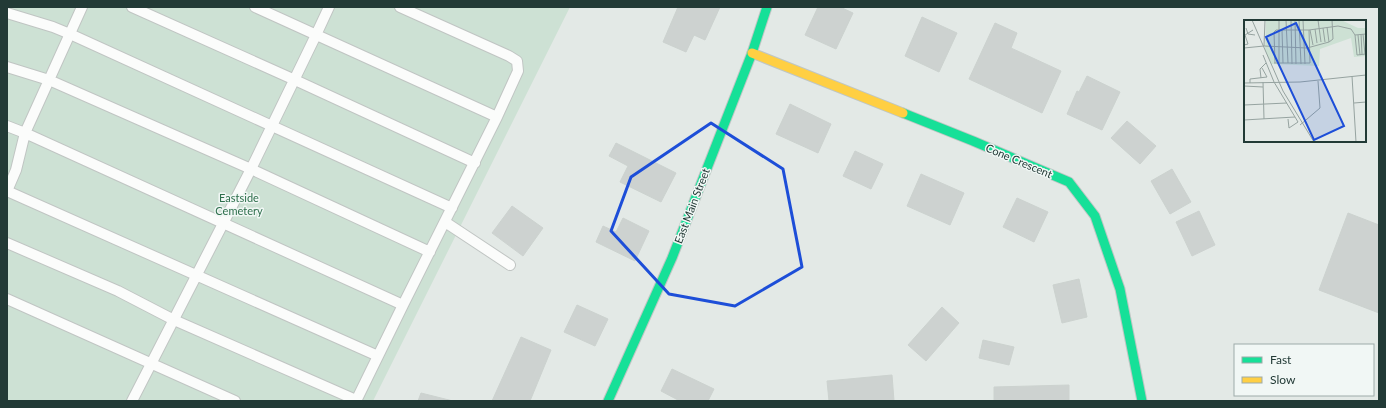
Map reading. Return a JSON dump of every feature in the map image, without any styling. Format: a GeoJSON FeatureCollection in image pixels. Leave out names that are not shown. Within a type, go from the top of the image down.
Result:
{"type":"FeatureCollection","features":[{"type":"Feature","properties":{"kind":"street","name":"East Main Street"},"geometry":{"type":"LineString","coordinates":[[608,401],[672,258],[752,53],[767,7]]}},
{"type":"Feature","properties":{"kind":"street","name":"Cone Crescent"},"geometry":{"type":"LineString","coordinates":[[752,53],[972,141],[1069,182],[1095,216],[1120,289],[1142,401]]}},
{"type":"Feature","properties":{"kind":"lane"},"geometry":{"type":"LineString","coordinates":[[82,7],[25,133],[16,170],[7,191],[378,356]]}},
{"type":"Feature","properties":{"kind":"lane"},"geometry":{"type":"LineString","coordinates":[[132,7],[475,163]]}},
{"type":"Feature","properties":{"kind":"lane"},"geometry":{"type":"LineString","coordinates":[[255,7],[497,118]]}},
{"type":"Feature","properties":{"kind":"lane"},"geometry":{"type":"LineString","coordinates":[[132,401],[251,169],[329,7]]}},
{"type":"Feature","properties":{"kind":"lane"},"geometry":{"type":"LineString","coordinates":[[7,243],[118,291],[174,320],[356,401],[475,163],[518,71],[517,61],[510,56],[400,7]]}},
{"type":"Feature","properties":{"kind":"lane"},"geometry":{"type":"LineString","coordinates":[[7,13],[52,26],[452,208]]}},
{"type":"Feature","properties":{"kind":"lane"},"geometry":{"type":"LineString","coordinates":[[7,66],[49,80],[251,169],[430,252]]}},
{"type":"Feature","properties":{"kind":"lane"},"geometry":{"type":"LineString","coordinates":[[7,126],[403,305]]}},
{"type":"Feature","properties":{"kind":"lane"},"geometry":{"type":"LineString","coordinates":[[445,222],[510,265]]}},
{"type":"Feature","properties":{"kind":"lane"},"geometry":{"type":"LineString","coordinates":[[7,299],[235,401]]}},
{"type":"Feature","properties":{"kind":"highlighted area"},"geometry":{"type":"Polygon","coordinates":[[[711,123],[783,169],[802,267],[735,306],[669,294],[611,231],[631,177],[711,123]]]}},
{"type":"Feature","properties":{"kind":"green space","name":"Eastside Cemetery"},"geometry":{"type":"Polygon","coordinates":[[[7,7],[570,7],[373,401],[7,401],[7,7]]]}},
{"type":"Feature","properties":{"kind":"building"},"geometry":{"type":"Polygon","coordinates":[[[678,7],[720,7],[705,40],[694,35],[686,52],[663,42],[678,7]]]}},
{"type":"Feature","properties":{"kind":"building"},"geometry":{"type":"Polygon","coordinates":[[[818,7],[840,7],[853,13],[836,49],[805,35],[818,7]]]}},
{"type":"Feature","properties":{"kind":"building"},"geometry":{"type":"Polygon","coordinates":[[[922,17],[957,33],[939,72],[905,56],[922,17]]]}},
{"type":"Feature","properties":{"kind":"building"},"geometry":{"type":"Polygon","coordinates":[[[995,23],[1017,33],[1011,48],[1061,71],[1042,113],[969,79],[995,23]]]}},
{"type":"Feature","properties":{"kind":"building"},"geometry":{"type":"Polygon","coordinates":[[[1087,76],[1120,92],[1102,130],[1067,114],[1077,91],[1079,92],[1087,76]]]}},
{"type":"Feature","properties":{"kind":"building"},"geometry":{"type":"Polygon","coordinates":[[[790,104],[831,124],[818,153],[776,134],[790,104]]]}},
{"type":"Feature","properties":{"kind":"building"},"geometry":{"type":"Polygon","coordinates":[[[1127,121],[1156,146],[1140,164],[1111,138],[1127,121]]]}},
{"type":"Feature","properties":{"kind":"building"},"geometry":{"type":"Polygon","coordinates":[[[616,143],[676,173],[661,202],[620,182],[628,166],[609,156],[616,143]]]}},
{"type":"Feature","properties":{"kind":"building"},"geometry":{"type":"Polygon","coordinates":[[[855,151],[883,164],[871,189],[843,176],[855,151]]]}},
{"type":"Feature","properties":{"kind":"building"},"geometry":{"type":"Polygon","coordinates":[[[1172,169],[1191,202],[1170,214],[1151,181],[1172,169]]]}},
{"type":"Feature","properties":{"kind":"building"},"geometry":{"type":"Polygon","coordinates":[[[921,174],[964,193],[950,225],[907,206],[921,174]]]}},
{"type":"Feature","properties":{"kind":"building"},"geometry":{"type":"Polygon","coordinates":[[[1017,198],[1048,212],[1034,242],[1003,227],[1017,198]]]}},
{"type":"Feature","properties":{"kind":"building"},"geometry":{"type":"Polygon","coordinates":[[[512,206],[543,228],[523,256],[492,233],[512,206]]]}},
{"type":"Feature","properties":{"kind":"building"},"geometry":{"type":"Polygon","coordinates":[[[1199,211],[1215,245],[1192,256],[1176,222],[1199,211]]]}},
{"type":"Feature","properties":{"kind":"building"},"geometry":{"type":"Polygon","coordinates":[[[1348,213],[1379,225],[1379,313],[1319,290],[1348,213]]]}},
{"type":"Feature","properties":{"kind":"building"},"geometry":{"type":"Polygon","coordinates":[[[623,218],[649,231],[635,261],[596,242],[603,226],[616,232],[623,218]]]}},
{"type":"Feature","properties":{"kind":"building"},"geometry":{"type":"Polygon","coordinates":[[[1079,279],[1087,317],[1062,323],[1053,285],[1079,279]]]}},
{"type":"Feature","properties":{"kind":"building"},"geometry":{"type":"Polygon","coordinates":[[[577,305],[608,319],[595,346],[564,332],[577,305]]]}},
{"type":"Feature","properties":{"kind":"building"},"geometry":{"type":"Polygon","coordinates":[[[942,307],[959,323],[926,361],[908,345],[942,307]]]}},
{"type":"Feature","properties":{"kind":"building"},"geometry":{"type":"Polygon","coordinates":[[[521,337],[551,350],[530,401],[492,401],[521,337]]]}},
{"type":"Feature","properties":{"kind":"building"},"geometry":{"type":"Polygon","coordinates":[[[983,340],[1014,347],[1009,365],[979,358],[983,340]]]}},
{"type":"Feature","properties":{"kind":"building"},"geometry":{"type":"Polygon","coordinates":[[[672,369],[714,389],[708,401],[678,401],[661,391],[672,369]]]}},
{"type":"Feature","properties":{"kind":"building"},"geometry":{"type":"Polygon","coordinates":[[[892,375],[894,401],[829,401],[827,381],[892,375]]]}},
{"type":"Feature","properties":{"kind":"building"},"geometry":{"type":"Polygon","coordinates":[[[1069,385],[1069,401],[994,401],[994,387],[1069,385]]]}},
{"type":"Feature","properties":{"kind":"building"},"geometry":{"type":"Polygon","coordinates":[[[421,393],[453,401],[418,401],[421,393]]]}},
{"type":"Feature","properties":{"kind":"traffic: fast"},"geometry":{"type":"LineString","coordinates":[[608,401],[672,258],[752,53],[767,7]]}},
{"type":"Feature","properties":{"kind":"traffic: fast"},"geometry":{"type":"LineString","coordinates":[[903,113],[1069,182],[1095,216],[1120,289],[1142,401]]}},
{"type":"Feature","properties":{"kind":"traffic: slow"},"geometry":{"type":"LineString","coordinates":[[752,53],[903,113]]}}]}
